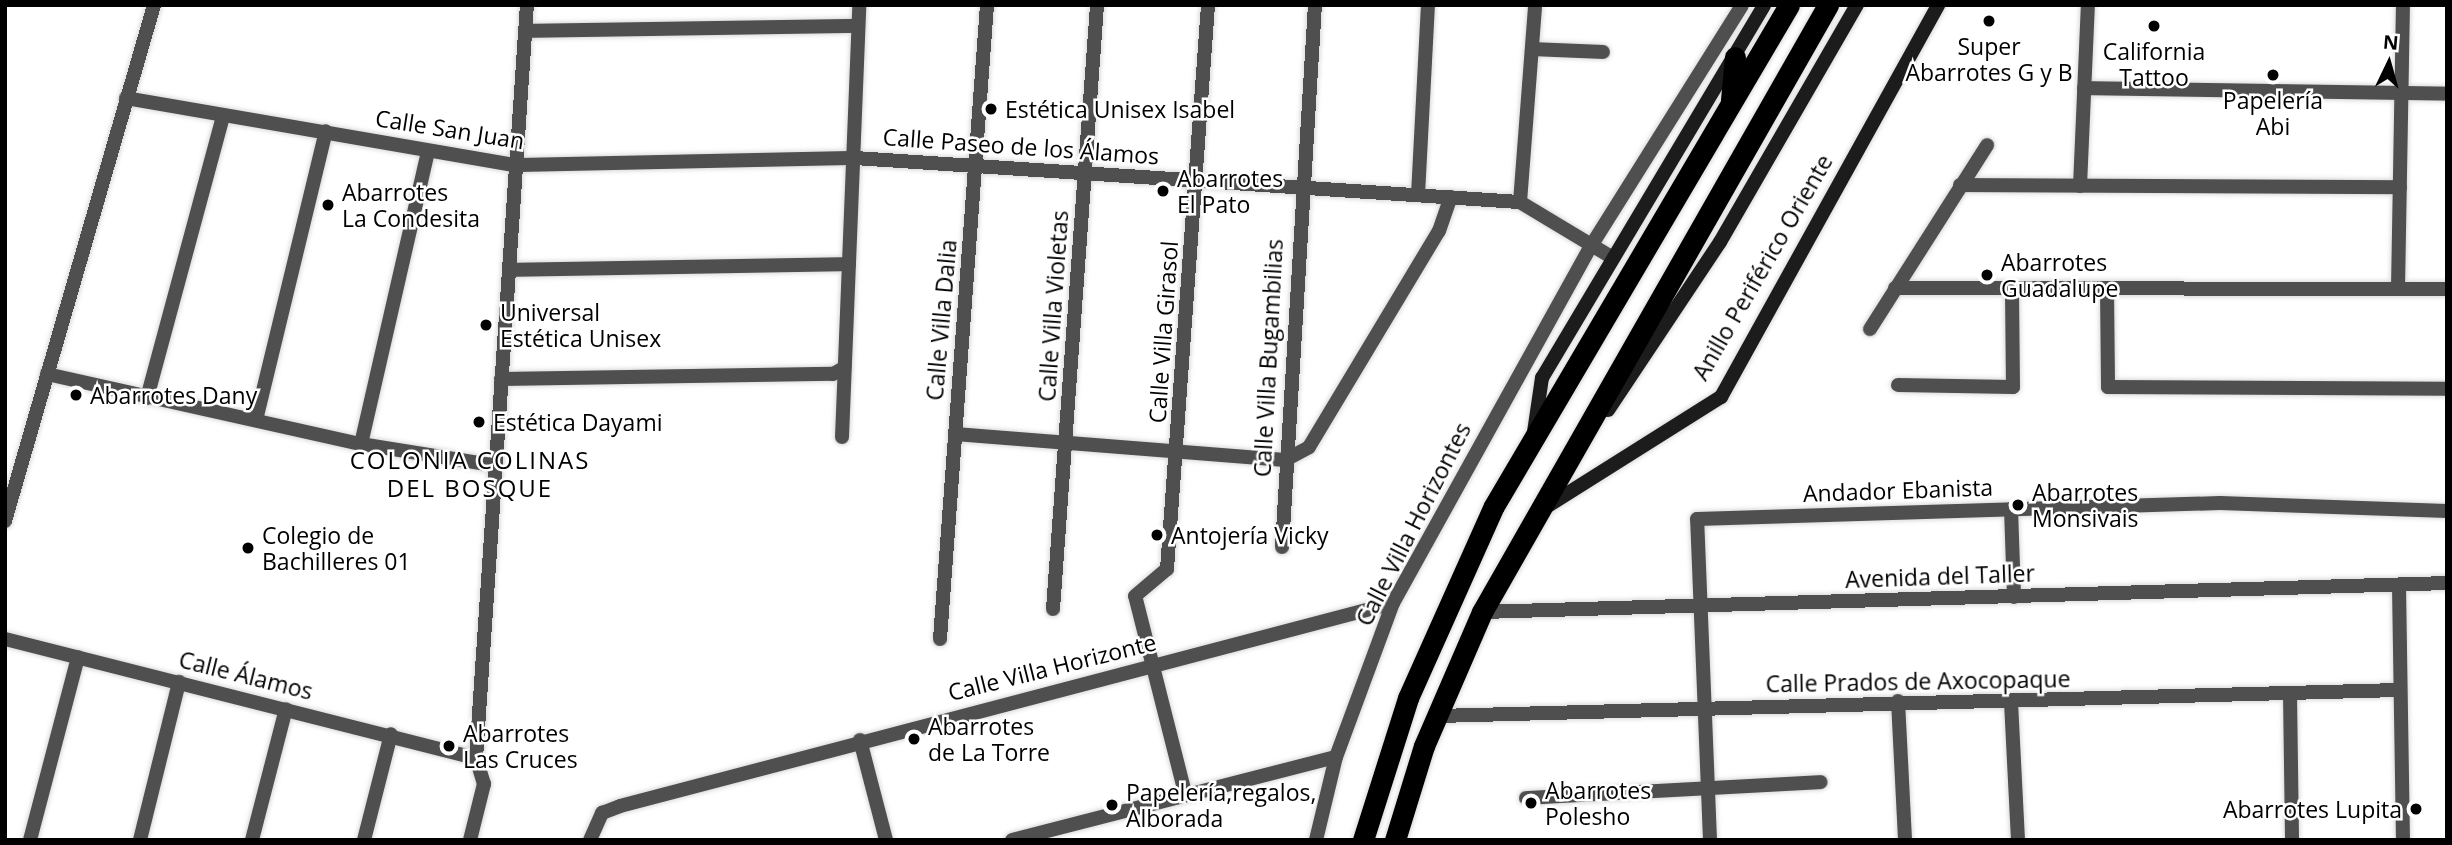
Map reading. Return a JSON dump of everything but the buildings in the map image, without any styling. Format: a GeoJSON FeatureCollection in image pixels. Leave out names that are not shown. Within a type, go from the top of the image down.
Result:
{"type":"FeatureCollection","features":[{"type":"Feature","properties":{"kind":"highway"},"geometry":{"type":"LineString","coordinates":[[1363,840],[1408,698],[1494,506],[1533,435],[1789,5]]}},
{"type":"Feature","properties":{"kind":"highway","name":"Anillo Periférico Oriente"},"geometry":{"type":"LineString","coordinates":[[1395,840],[1438,716],[1482,612],[1531,518],[1828,5]]}},
{"type":"Feature","properties":{"kind":"highway"},"geometry":{"type":"LineString","coordinates":[[1730,107],[1735,57]]}},
{"type":"Feature","properties":{"kind":"main road"},"geometry":{"type":"LineString","coordinates":[[1533,435],[1542,378],[1611,257],[1735,57],[1764,5]]}},
{"type":"Feature","properties":{"kind":"main road","name":"Anillo Periférico Oriente"},"geometry":{"type":"LineString","coordinates":[[1562,465],[1591,435],[1720,243],[1857,5]]}},
{"type":"Feature","properties":{"kind":"main road","name":"Anillo Periférico Oriente"},"geometry":{"type":"LineString","coordinates":[[1531,518],[1582,480],[1721,397],[1938,5]]}},
{"type":"Feature","properties":{"kind":"street"},"geometry":{"type":"LineString","coordinates":[[5,521],[7,505],[154,5]]}},
{"type":"Feature","properties":{"kind":"street"},"geometry":{"type":"LineString","coordinates":[[470,840],[484,784],[476,758],[492,465],[509,270],[514,165],[527,5]]}},
{"type":"Feature","properties":{"kind":"street"},"geometry":{"type":"LineString","coordinates":[[842,437],[859,5]]}},
{"type":"Feature","properties":{"kind":"street","name":"Calle Villa Dalia"},"geometry":{"type":"LineString","coordinates":[[940,639],[987,5]]}},
{"type":"Feature","properties":{"kind":"street","name":"Calle Villa Violetas"},"geometry":{"type":"LineString","coordinates":[[1053,609],[1097,5]]}},
{"type":"Feature","properties":{"kind":"street","name":"Calle Villa Girasol"},"geometry":{"type":"LineString","coordinates":[[1153,665],[1135,596],[1167,569],[1178,451],[1208,5]]}},
{"type":"Feature","properties":{"kind":"street","name":"Calle Villa Bugambilias"},"geometry":{"type":"LineString","coordinates":[[1282,547],[1300,187],[1315,5]]}},
{"type":"Feature","properties":{"kind":"street"},"geometry":{"type":"LineString","coordinates":[[1418,195],[1428,5]]}},
{"type":"Feature","properties":{"kind":"street"},"geometry":{"type":"LineString","coordinates":[[1520,202],[1535,5]]}},
{"type":"Feature","properties":{"kind":"street","name":"Calle Villa Horizontes"},"geometry":{"type":"LineString","coordinates":[[1316,840],[1336,757],[1393,603],[1591,246],[1742,5]]}},
{"type":"Feature","properties":{"kind":"street"},"geometry":{"type":"LineString","coordinates":[[2080,186],[2088,5]]}},
{"type":"Feature","properties":{"kind":"street"},"geometry":{"type":"LineString","coordinates":[[2398,289],[2403,5]]}},
{"type":"Feature","properties":{"kind":"street"},"geometry":{"type":"LineString","coordinates":[[525,32],[857,26]]}},
{"type":"Feature","properties":{"kind":"street"},"geometry":{"type":"LineString","coordinates":[[1532,49],[1603,52]]}},
{"type":"Feature","properties":{"kind":"street"},"geometry":{"type":"LineString","coordinates":[[2084,88],[2447,94]]}},
{"type":"Feature","properties":{"kind":"street","name":"Calle San Juan"},"geometry":{"type":"LineString","coordinates":[[126,98],[514,165],[855,158]]}},
{"type":"Feature","properties":{"kind":"street"},"geometry":{"type":"LineString","coordinates":[[147,398],[223,116]]}},
{"type":"Feature","properties":{"kind":"street"},"geometry":{"type":"LineString","coordinates":[[256,420],[326,131]]}},
{"type":"Feature","properties":{"kind":"street"},"geometry":{"type":"LineString","coordinates":[[1870,329],[1987,145]]}},
{"type":"Feature","properties":{"kind":"street"},"geometry":{"type":"LineString","coordinates":[[361,444],[428,152]]}},
{"type":"Feature","properties":{"kind":"street","name":"Calle Paseo de los Álamos"},"geometry":{"type":"LineString","coordinates":[[855,158],[1520,202],[1611,257]]}},
{"type":"Feature","properties":{"kind":"street"},"geometry":{"type":"LineString","coordinates":[[1960,186],[2400,187]]}},
{"type":"Feature","properties":{"kind":"street"},"geometry":{"type":"LineString","coordinates":[[955,433],[1285,460],[1309,447],[1438,230],[1451,197]]}},
{"type":"Feature","properties":{"kind":"street"},"geometry":{"type":"LineString","coordinates":[[509,270],[849,264]]}},
{"type":"Feature","properties":{"kind":"street"},"geometry":{"type":"LineString","coordinates":[[1895,288],[2447,289]]}},
{"type":"Feature","properties":{"kind":"street"},"geometry":{"type":"LineString","coordinates":[[1898,385],[2013,387],[2012,289]]}},
{"type":"Feature","properties":{"kind":"street"},"geometry":{"type":"LineString","coordinates":[[2107,289],[2108,387],[2447,389]]}},
{"type":"Feature","properties":{"kind":"street"},"geometry":{"type":"LineString","coordinates":[[500,379],[833,374],[844,368]]}},
{"type":"Feature","properties":{"kind":"street"},"geometry":{"type":"LineString","coordinates":[[47,374],[361,444],[492,465]]}},
{"type":"Feature","properties":{"kind":"street","name":"Andador Ebanista"},"geometry":{"type":"LineString","coordinates":[[1698,606],[1693,530],[1697,519],[2220,503],[2447,510]]}},
{"type":"Feature","properties":{"kind":"street"},"geometry":{"type":"LineString","coordinates":[[2011,509],[2014,597]]}},
{"type":"Feature","properties":{"kind":"street","name":"Avenida del Taller"},"geometry":{"type":"LineString","coordinates":[[1482,612],[2447,583]]}},
{"type":"Feature","properties":{"kind":"street"},"geometry":{"type":"LineString","coordinates":[[2399,586],[2403,840]]}},
{"type":"Feature","properties":{"kind":"street","name":"Calle Villa Horizonte"},"geometry":{"type":"LineString","coordinates":[[590,840],[602,813],[860,740],[1393,603]]}},
{"type":"Feature","properties":{"kind":"street"},"geometry":{"type":"LineString","coordinates":[[1698,606],[1710,840]]}},
{"type":"Feature","properties":{"kind":"street","name":"Calle Álamos"},"geometry":{"type":"LineString","coordinates":[[5,639],[391,734],[476,758]]}},
{"type":"Feature","properties":{"kind":"street"},"geometry":{"type":"LineString","coordinates":[[30,840],[78,657]]}},
{"type":"Feature","properties":{"kind":"street"},"geometry":{"type":"LineString","coordinates":[[1153,665],[1185,793]]}},
{"type":"Feature","properties":{"kind":"street"},"geometry":{"type":"LineString","coordinates":[[140,840],[179,682]]}},
{"type":"Feature","properties":{"kind":"street","name":"Calle Prados de Axocopaque"},"geometry":{"type":"LineString","coordinates":[[1438,716],[1898,701],[2011,702],[2400,690]]}},
{"type":"Feature","properties":{"kind":"street"},"geometry":{"type":"LineString","coordinates":[[2290,694],[2292,840]]}},
{"type":"Feature","properties":{"kind":"street"},"geometry":{"type":"LineString","coordinates":[[1898,701],[1905,840]]}},
{"type":"Feature","properties":{"kind":"street"},"geometry":{"type":"LineString","coordinates":[[2011,702],[2018,840]]}},
{"type":"Feature","properties":{"kind":"street"},"geometry":{"type":"LineString","coordinates":[[252,840],[286,709]]}},
{"type":"Feature","properties":{"kind":"street"},"geometry":{"type":"LineString","coordinates":[[364,840],[391,734]]}},
{"type":"Feature","properties":{"kind":"street"},"geometry":{"type":"LineString","coordinates":[[860,740],[886,840]]}},
{"type":"Feature","properties":{"kind":"street"},"geometry":{"type":"LineString","coordinates":[[1012,840],[1185,793],[1336,757]]}},
{"type":"Feature","properties":{"kind":"street"},"geometry":{"type":"LineString","coordinates":[[1526,798],[1821,782]]}},
{"type":"Feature","properties":{"kind":"place","name":"Super Abarrotes G y B"},"geometry":{"type":"Point","coordinates":[1989,21]}},
{"type":"Feature","properties":{"kind":"place","name":"California Tattoo"},"geometry":{"type":"Point","coordinates":[2154,26]}},
{"type":"Feature","properties":{"kind":"place","name":"Papelería Abi"},"geometry":{"type":"Point","coordinates":[2273,75]}},
{"type":"Feature","properties":{"kind":"place","name":"Estética Unisex Isabel"},"geometry":{"type":"Point","coordinates":[991,109]}},
{"type":"Feature","properties":{"kind":"place","name":"Abarrotes El Pato"},"geometry":{"type":"Point","coordinates":[1163,191]}},
{"type":"Feature","properties":{"kind":"place","name":"Abarrotes La Condesita"},"geometry":{"type":"Point","coordinates":[328,205]}},
{"type":"Feature","properties":{"kind":"place","name":"Abarrotes Guadalupe"},"geometry":{"type":"Point","coordinates":[1987,275]}},
{"type":"Feature","properties":{"kind":"place","name":"Universal Estética Unisex"},"geometry":{"type":"Point","coordinates":[486,325]}},
{"type":"Feature","properties":{"kind":"place","name":"Abarrotes Dany"},"geometry":{"type":"Point","coordinates":[76,395]}},
{"type":"Feature","properties":{"kind":"place","name":"Estética Dayami"},"geometry":{"type":"Point","coordinates":[479,422]}},
{"type":"Feature","properties":{"kind":"place","name":"Abarrotes Monsivais"},"geometry":{"type":"Point","coordinates":[2018,505]}},
{"type":"Feature","properties":{"kind":"place","name":"Antojería Vicky"},"geometry":{"type":"Point","coordinates":[1157,535]}},
{"type":"Feature","properties":{"kind":"place","name":"Colegio de Bachilleres 01"},"geometry":{"type":"Point","coordinates":[248,548]}},
{"type":"Feature","properties":{"kind":"place","name":"Abarrotes de La Torre"},"geometry":{"type":"Point","coordinates":[914,739]}},
{"type":"Feature","properties":{"kind":"place","name":"Abarrotes Las Cruces"},"geometry":{"type":"Point","coordinates":[449,746]}},
{"type":"Feature","properties":{"kind":"place","name":"Abarrotes Polesho"},"geometry":{"type":"Point","coordinates":[1531,803]}},
{"type":"Feature","properties":{"kind":"place","name":"Papelería,regalos, Alborada"},"geometry":{"type":"Point","coordinates":[1112,805]}},
{"type":"Feature","properties":{"kind":"place","name":"Abarrotes Lupita"},"geometry":{"type":"Point","coordinates":[2416,809]}},
{"type":"Feature","properties":{"kind":"district","name":"COLONIA COLINAS DEL BOSQUE"},"geometry":{"type":"Point","coordinates":[470,474]}}]}
